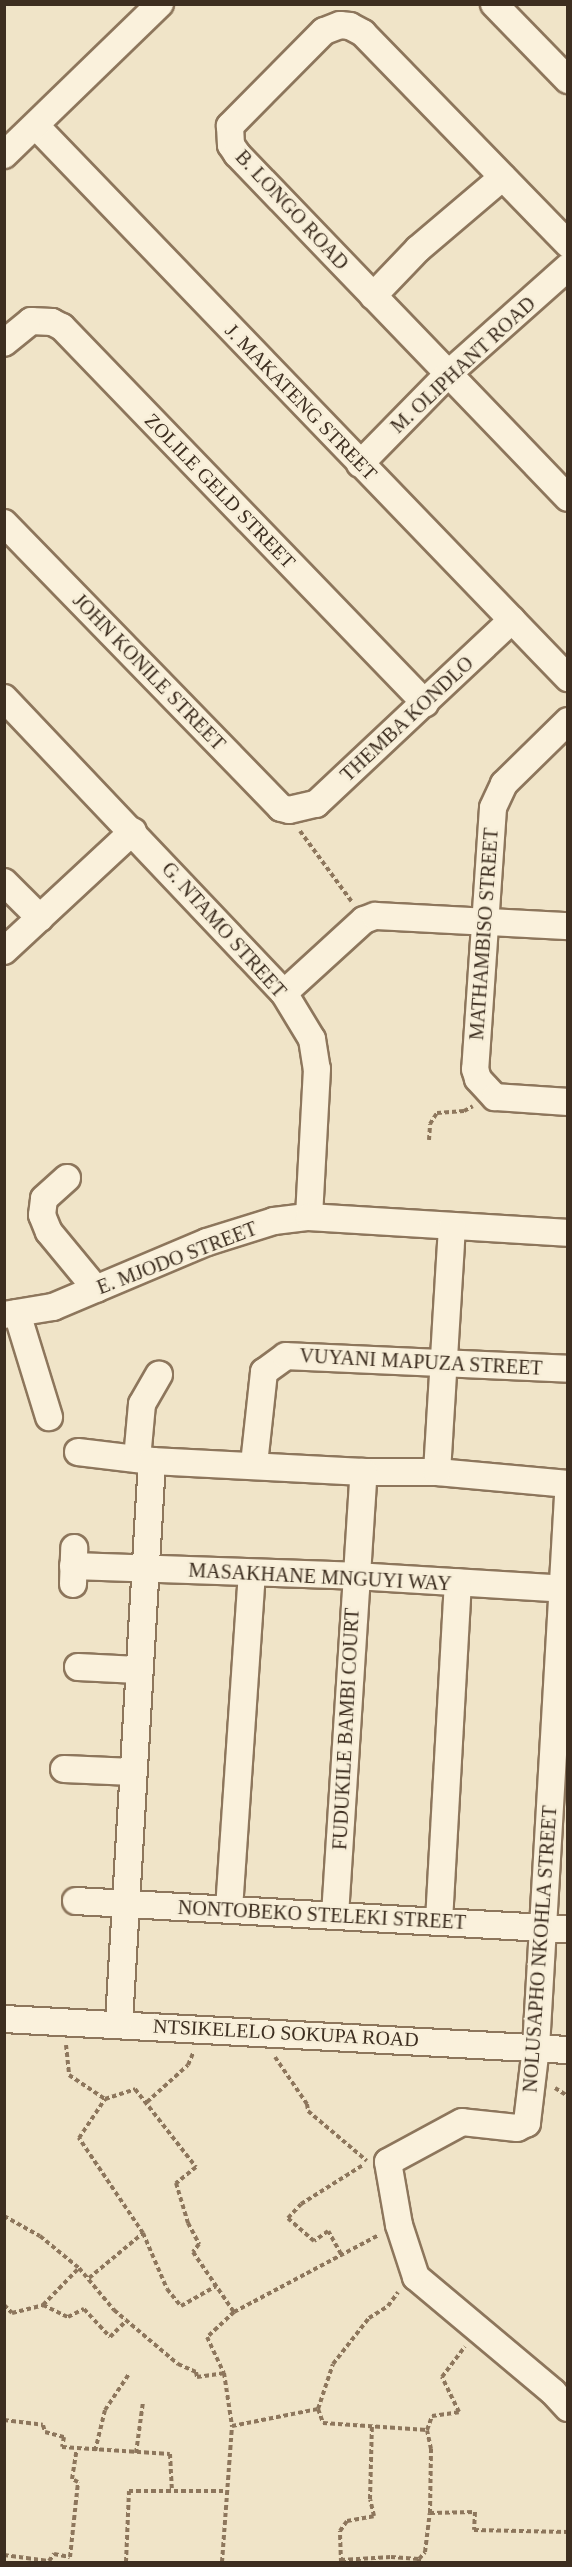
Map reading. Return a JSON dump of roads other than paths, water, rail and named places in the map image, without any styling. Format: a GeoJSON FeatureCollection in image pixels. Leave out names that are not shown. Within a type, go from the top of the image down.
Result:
{"type":"FeatureCollection","features":[{"type":"Feature","properties":{"kind":"street"},"geometry":{"type":"LineString","coordinates":[[4,155],[160,4]]}},
{"type":"Feature","properties":{"kind":"street"},"geometry":{"type":"LineString","coordinates":[[504,8],[567,80]]}},
{"type":"Feature","properties":{"kind":"street","name":"B. LONGO ROAD"},"geometry":{"type":"LineString","coordinates":[[567,244],[363,33],[344,25],[324,32],[235,117],[229,135],[237,154],[567,498]]}},
{"type":"Feature","properties":{"kind":"street","name":"J. MAKATENG STREET"},"geometry":{"type":"LineString","coordinates":[[36,126],[567,678]]}},
{"type":"Feature","properties":{"kind":"street"},"geometry":{"type":"LineString","coordinates":[[373,296],[418,249],[503,177]]}},
{"type":"Feature","properties":{"kind":"street","name":"M. OLIPHANT ROAD"},"geometry":{"type":"LineString","coordinates":[[360,464],[448,374],[567,267]]}},
{"type":"Feature","properties":{"kind":"street","name":"ZOLILE GELD STREET"},"geometry":{"type":"LineString","coordinates":[[4,343],[31,321],[52,322],[62,327],[425,703]]}},
{"type":"Feature","properties":{"kind":"street","name":"JOHN KONILE STREET"},"geometry":{"type":"LineString","coordinates":[[4,523],[281,808],[298,810]]}},
{"type":"Feature","properties":{"kind":"street","name":"THEMBA KONDLO"},"geometry":{"type":"LineString","coordinates":[[298,810],[316,804],[512,620]]}},
{"type":"Feature","properties":{"kind":"street","name":"G. NTAMO STREET"},"geometry":{"type":"LineString","coordinates":[[4,698],[133,831],[284,993],[312,1039],[316,1054],[309,1217]]}},
{"type":"Feature","properties":{"kind":"street","name":"MATHAMBISO STREET"},"geometry":{"type":"LineString","coordinates":[[567,721],[504,784],[497,796],[475,1069],[495,1097],[567,1102]]}},
{"type":"Feature","properties":{"kind":"street"},"geometry":{"type":"LineString","coordinates":[[4,951],[133,831]]}},
{"type":"Feature","properties":{"kind":"street"},"geometry":{"type":"LineString","coordinates":[[4,882],[40,918]]}},
{"type":"Feature","properties":{"kind":"street"},"geometry":{"type":"LineString","coordinates":[[284,993],[364,920],[384,914],[567,926]]}},
{"type":"Feature","properties":{"kind":"street"},"geometry":{"type":"LineString","coordinates":[[67,1178],[45,1199],[42,1215],[49,1232],[96,1289]]}},
{"type":"Feature","properties":{"kind":"street","name":"E. MJODO STREET"},"geometry":{"type":"LineString","coordinates":[[11,1314],[53,1307],[224,1236],[274,1221],[309,1217],[567,1233]]}},
{"type":"Feature","properties":{"kind":"street"},"geometry":{"type":"LineString","coordinates":[[437,1472],[446,1361],[452,1226]]}},
{"type":"Feature","properties":{"kind":"street"},"geometry":{"type":"LineString","coordinates":[[11,1314],[49,1417]]}},
{"type":"Feature","properties":{"kind":"street","name":"VUYANI MAPUZA STREET"},"geometry":{"type":"LineString","coordinates":[[254,1464],[264,1372],[274,1362],[286,1356],[446,1361],[567,1369]]}},
{"type":"Feature","properties":{"kind":"street"},"geometry":{"type":"LineString","coordinates":[[119,2022],[138,1670],[147,1570],[142,1404],[159,1374]]}},
{"type":"Feature","properties":{"kind":"street"},"geometry":{"type":"LineString","coordinates":[[78,1453],[144,1460],[254,1464],[364,1472],[437,1472],[567,1484]]}},
{"type":"Feature","properties":{"kind":"street","name":"FUDUKILE BAMBI COURT"},"geometry":{"type":"LineString","coordinates":[[335,1915],[355,1576],[364,1472]]}},
{"type":"Feature","properties":{"kind":"street","name":"NOLUSAPHO NKOHLA STREET"},"geometry":{"type":"LineString","coordinates":[[567,1496],[556,1928],[536,2047],[527,2122],[517,2128],[477,2121],[453,2125],[376,2162],[416,2277],[480,2333],[554,2392],[567,2408]]}},
{"type":"Feature","properties":{"kind":"street","name":"MASAKHANE MNGUYI WAY"},"geometry":{"type":"LineString","coordinates":[[73,1566],[355,1576],[564,1589]]}},
{"type":"Feature","properties":{"kind":"street"},"geometry":{"type":"LineString","coordinates":[[229,1909],[252,1574]]}},
{"type":"Feature","properties":{"kind":"street"},"geometry":{"type":"LineString","coordinates":[[439,1921],[458,1583]]}},
{"type":"Feature","properties":{"kind":"street"},"geometry":{"type":"LineString","coordinates":[[78,1667],[138,1670]]}},
{"type":"Feature","properties":{"kind":"street"},"geometry":{"type":"LineString","coordinates":[[64,1769],[132,1772]]}},
{"type":"Feature","properties":{"kind":"street","name":"NONTOBEKO STELEKI STREET"},"geometry":{"type":"LineString","coordinates":[[76,1902],[556,1928]]}},
{"type":"Feature","properties":{"kind":"street","name":"NTSIKELELO SOKUPA ROAD"},"geometry":{"type":"LineString","coordinates":[[4,2019],[119,2022],[567,2050]]}}]}
